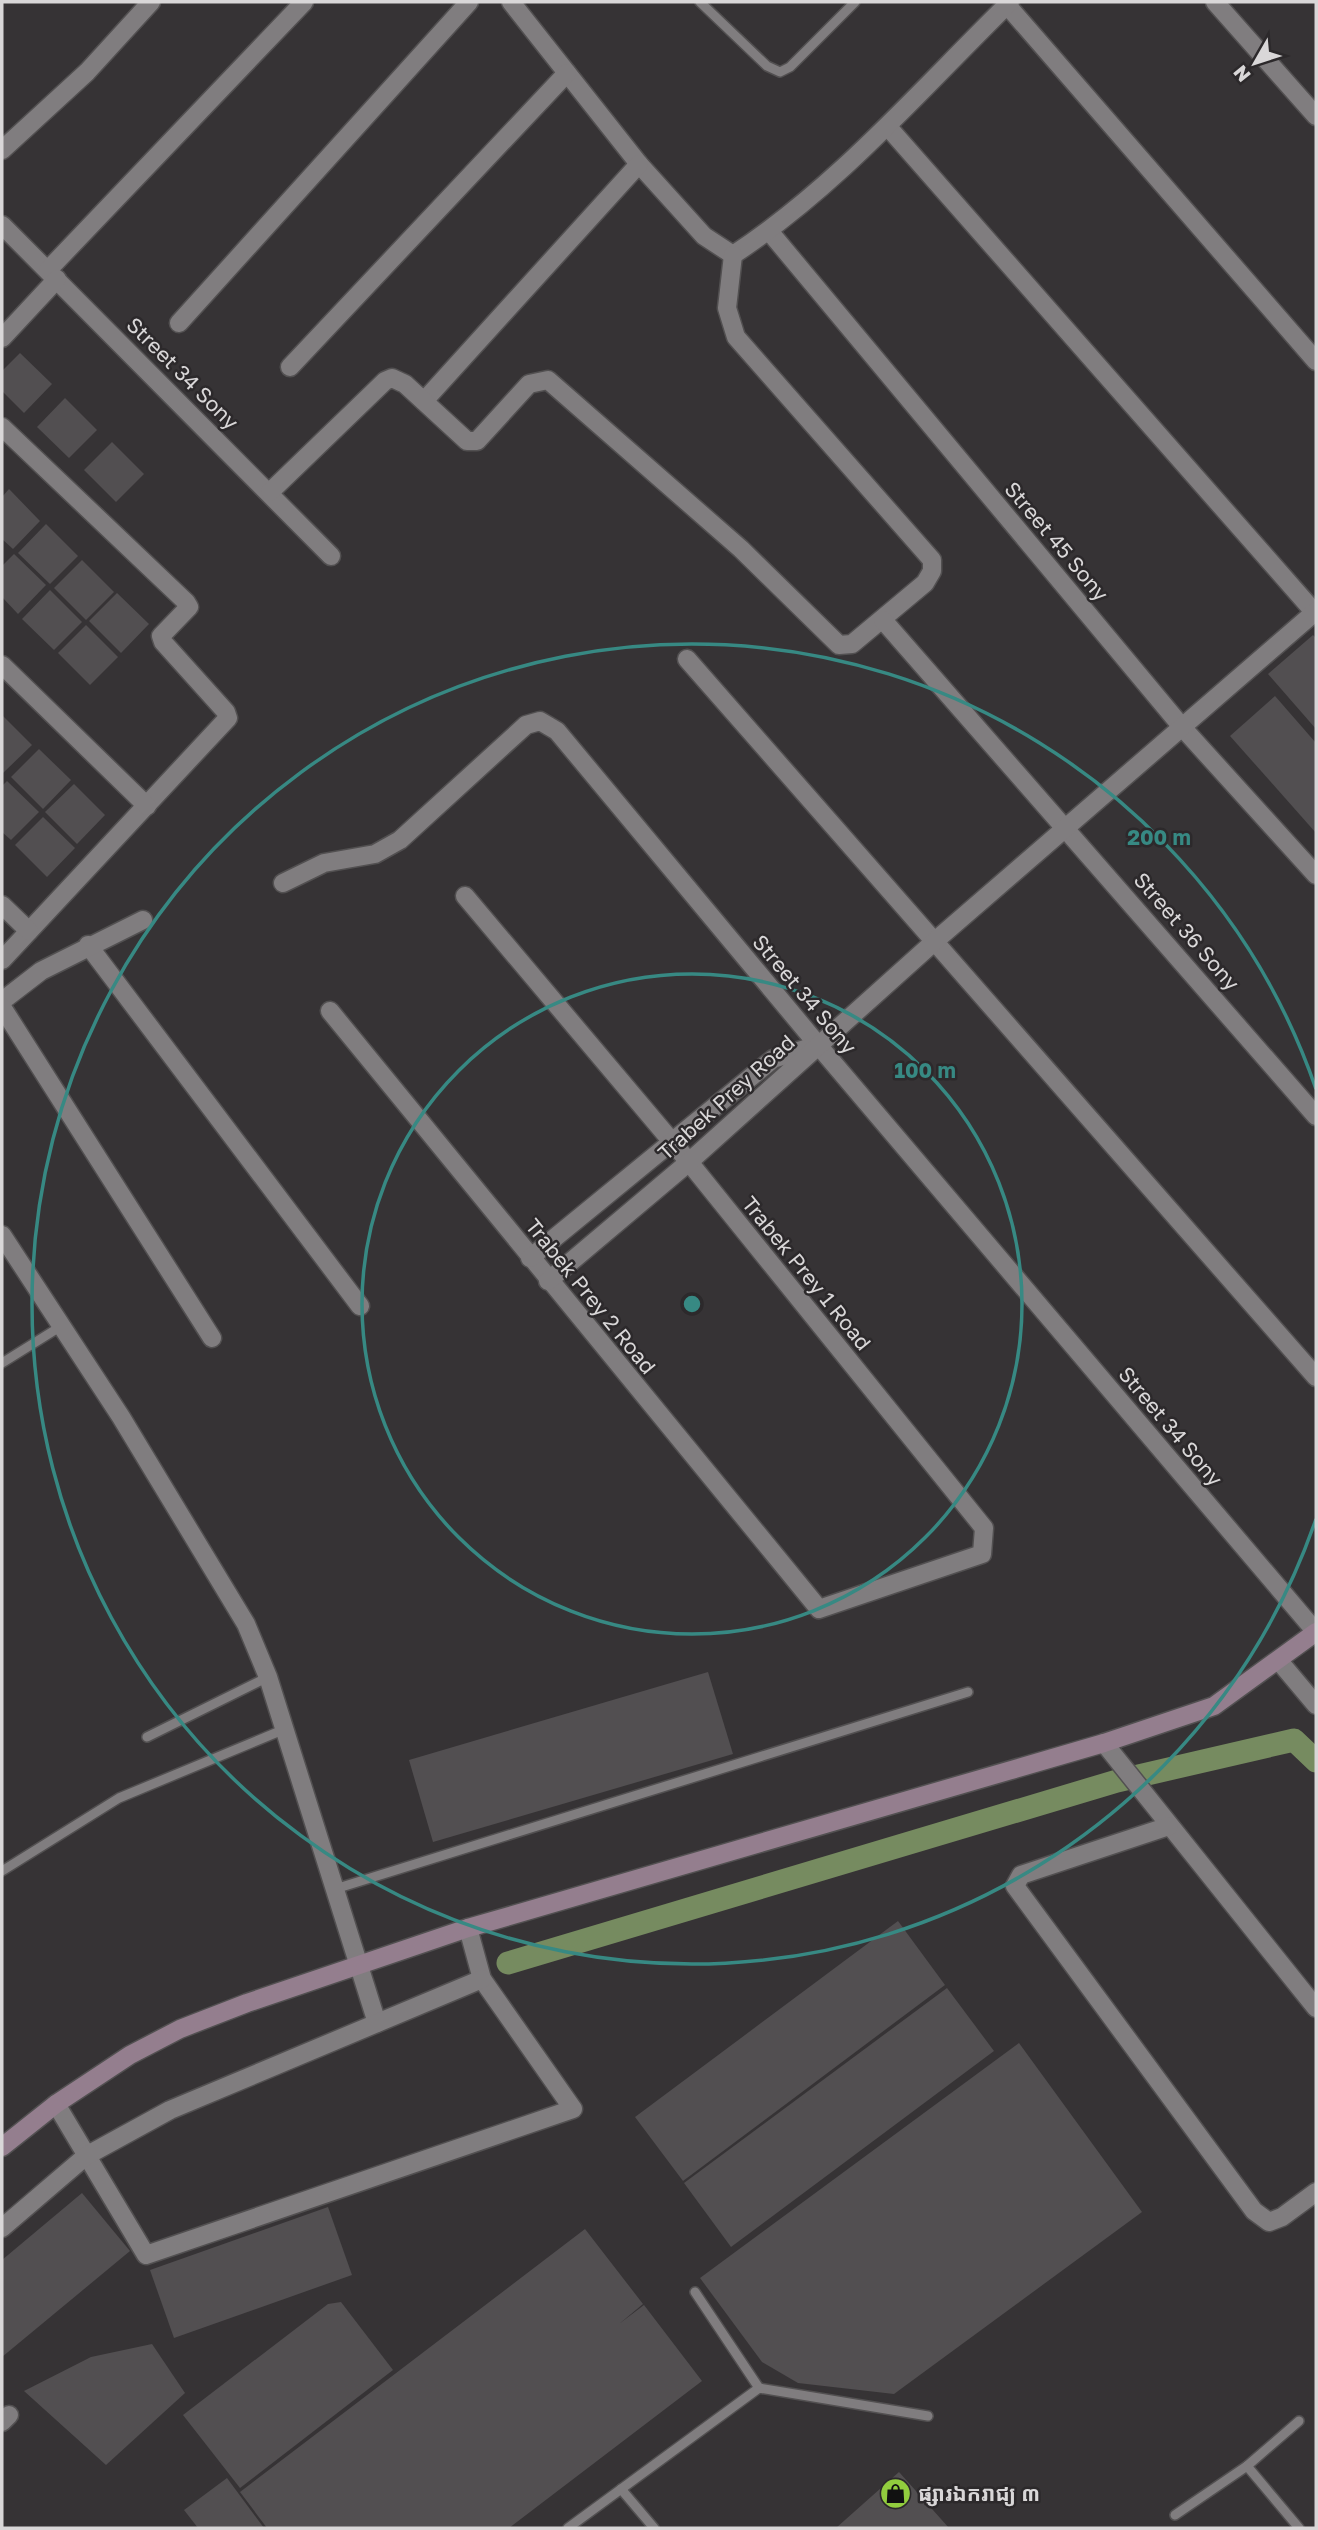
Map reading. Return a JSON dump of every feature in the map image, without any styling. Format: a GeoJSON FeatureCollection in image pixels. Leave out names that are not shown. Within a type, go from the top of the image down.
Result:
{"type":"FeatureCollection","features":[{"type":"Feature","properties":{"kind":"street"},"geometry":{"type":"LineString","coordinates":[[2,150],[87,72],[151,2]]}},
{"type":"Feature","properties":{"kind":"street"},"geometry":{"type":"LineString","coordinates":[[2,338],[52,275],[304,2]]}},
{"type":"Feature","properties":{"kind":"street"},"geometry":{"type":"LineString","coordinates":[[180,323],[470,2]]}},
{"type":"Feature","properties":{"kind":"street"},"geometry":{"type":"LineString","coordinates":[[512,2],[639,164],[704,236],[733,255]]}},
{"type":"Feature","properties":{"kind":"street"},"geometry":{"type":"LineString","coordinates":[[1215,2],[1316,116]]}},
{"type":"Feature","properties":{"kind":"street"},"geometry":{"type":"LineString","coordinates":[[270,492],[385,381],[392,378],[405,384],[467,441],[477,441],[529,384],[548,380],[741,549],[839,645],[852,644],[925,583],[932,571],[932,560],[736,337],[727,308],[733,255],[769,231],[888,127],[1009,4],[1316,361]]}},
{"type":"Feature","properties":{"kind":"street"},"geometry":{"type":"LineString","coordinates":[[290,367],[567,73]]}},
{"type":"Feature","properties":{"kind":"street"},"geometry":{"type":"LineString","coordinates":[[818,1045],[1316,612],[888,127]]}},
{"type":"Feature","properties":{"kind":"street"},"geometry":{"type":"LineString","coordinates":[[424,401],[639,164]]}},
{"type":"Feature","properties":{"kind":"street","name":"Street 34 Sony"},"geometry":{"type":"LineString","coordinates":[[2,225],[331,556]]}},
{"type":"Feature","properties":{"kind":"street","name":"Street 45 Sony"},"geometry":{"type":"LineString","coordinates":[[769,231],[1182,727],[1316,875]]}},
{"type":"Feature","properties":{"kind":"street"},"geometry":{"type":"LineString","coordinates":[[2,427],[189,607],[161,636],[163,642],[229,718],[2,960]]}},
{"type":"Feature","properties":{"kind":"street","name":"Street 36 Sony"},"geometry":{"type":"LineString","coordinates":[[883,620],[1067,827],[1316,1116]]}},
{"type":"Feature","properties":{"kind":"street"},"geometry":{"type":"LineString","coordinates":[[687,659],[1316,1377]]}},
{"type":"Feature","properties":{"kind":"street"},"geometry":{"type":"LineString","coordinates":[[2,665],[147,806]]}},
{"type":"Feature","properties":{"kind":"street","name":"Street 34 Sony"},"geometry":{"type":"LineString","coordinates":[[283,883],[324,863],[375,854],[400,840],[526,725],[540,721],[557,731],[818,1045],[1316,1632]]}},
{"type":"Feature","properties":{"kind":"street","name":"Trabek Prey 1 Road"},"geometry":{"type":"LineString","coordinates":[[465,896],[689,1162],[984,1528],[982,1554],[819,1609]]}},
{"type":"Feature","properties":{"kind":"street"},"geometry":{"type":"LineString","coordinates":[[2,905],[29,931]]}},
{"type":"Feature","properties":{"kind":"street"},"geometry":{"type":"LineString","coordinates":[[2,1001],[41,971],[88,945],[143,920]]}},
{"type":"Feature","properties":{"kind":"street"},"geometry":{"type":"LineString","coordinates":[[88,945],[360,1306]]}},
{"type":"Feature","properties":{"kind":"street"},"geometry":{"type":"LineString","coordinates":[[2,1007],[212,1338]]}},
{"type":"Feature","properties":{"kind":"street","name":"Trabek Prey 2 Road"},"geometry":{"type":"LineString","coordinates":[[330,1011],[548,1281],[819,1609]]}},
{"type":"Feature","properties":{"kind":"street","name":"Trabek Prey Road"},"geometry":{"type":"LineString","coordinates":[[530,1258],[773,1059],[818,1045]]}},
{"type":"Feature","properties":{"kind":"street","name":"Trabek Prey Road"},"geometry":{"type":"LineString","coordinates":[[548,1281],[689,1162],[818,1045]]}},
{"type":"Feature","properties":{"kind":"street"},"geometry":{"type":"LineString","coordinates":[[2,1235],[63,1325],[246,1625],[268,1677],[377,2023]]}},
{"type":"Feature","properties":{"kind":"street"},"geometry":{"type":"LineString","coordinates":[[2,2147],[55,2104],[130,2055],[180,2028],[468,1928],[1110,1750],[1214,1706],[1316,1632]]}},
{"type":"Feature","properties":{"kind":"street"},"geometry":{"type":"LineString","coordinates":[[1279,1661],[1316,1705]]}},
{"type":"Feature","properties":{"kind":"street"},"geometry":{"type":"LineString","coordinates":[[1110,1750],[1316,2008]]}},
{"type":"Feature","properties":{"kind":"street"},"geometry":{"type":"LineString","coordinates":[[1164,1820],[1021,1875],[1015,1886],[1254,2211],[1269,2222],[1282,2217],[1316,2192]]}},
{"type":"Feature","properties":{"kind":"street"},"geometry":{"type":"LineString","coordinates":[[55,2104],[146,2255],[573,2109],[482,1979],[468,1928]]}},
{"type":"Feature","properties":{"kind":"street"},"geometry":{"type":"LineString","coordinates":[[2,2228],[86,2156],[170,2110],[482,1979]]}},
{"type":"Feature","properties":{"kind":"lane"},"geometry":{"type":"LineString","coordinates":[[700,2],[767,66],[780,72],[790,67],[855,2]]}},
{"type":"Feature","properties":{"kind":"lane"},"geometry":{"type":"LineString","coordinates":[[2,1363],[63,1325]]}},
{"type":"Feature","properties":{"kind":"lane"},"geometry":{"type":"LineString","coordinates":[[147,1737],[268,1677]]}},
{"type":"Feature","properties":{"kind":"lane"},"geometry":{"type":"LineString","coordinates":[[335,1889],[968,1692]]}},
{"type":"Feature","properties":{"kind":"lane"},"geometry":{"type":"LineString","coordinates":[[2,1871],[119,1798],[285,1730]]}},
{"type":"Feature","properties":{"kind":"lane"},"geometry":{"type":"LineString","coordinates":[[695,2292],[759,2388]]}},
{"type":"Feature","properties":{"kind":"lane"},"geometry":{"type":"LineString","coordinates":[[568,2528],[759,2388],[928,2416]]}},
{"type":"Feature","properties":{"kind":"lane"},"geometry":{"type":"LineString","coordinates":[[1175,2515],[1247,2466],[1299,2421]]}},
{"type":"Feature","properties":{"kind":"lane"},"geometry":{"type":"LineString","coordinates":[[1247,2466],[1299,2528]]}},
{"type":"Feature","properties":{"kind":"lane"},"geometry":{"type":"LineString","coordinates":[[621,2489],[654,2528]]}},
{"type":"Feature","properties":{"kind":"building"},"geometry":{"type":"Polygon","coordinates":[[[20,353],[52,384],[24,413],[2,391],[2,371],[20,353]]]}},
{"type":"Feature","properties":{"kind":"building"},"geometry":{"type":"Polygon","coordinates":[[[65,398],[97,430],[69,458],[37,427],[65,398]]]}},
{"type":"Feature","properties":{"kind":"building"},"geometry":{"type":"Polygon","coordinates":[[[112,442],[144,474],[116,502],[84,470],[112,442]]]}},
{"type":"Feature","properties":{"kind":"building"},"geometry":{"type":"Polygon","coordinates":[[[9,489],[40,521],[13,549],[2,539],[2,497],[9,489]]]}},
{"type":"Feature","properties":{"kind":"building"},"geometry":{"type":"Polygon","coordinates":[[[46,524],[78,556],[50,584],[18,553],[46,524]]]}},
{"type":"Feature","properties":{"kind":"building"},"geometry":{"type":"Polygon","coordinates":[[[14,554],[46,585],[18,614],[2,597],[2,566],[14,554]]]}},
{"type":"Feature","properties":{"kind":"building"},"geometry":{"type":"Polygon","coordinates":[[[82,560],[114,592],[86,620],[54,588],[82,560]]]}},
{"type":"Feature","properties":{"kind":"building"},"geometry":{"type":"Polygon","coordinates":[[[50,590],[82,622],[54,650],[22,619],[50,590]]]}},
{"type":"Feature","properties":{"kind":"building"},"geometry":{"type":"Polygon","coordinates":[[[117,593],[149,624],[121,653],[89,621],[117,593]]]}},
{"type":"Feature","properties":{"kind":"building"},"geometry":{"type":"Polygon","coordinates":[[[86,625],[118,657],[90,685],[58,653],[86,625]]]}},
{"type":"Feature","properties":{"kind":"building"},"geometry":{"type":"Polygon","coordinates":[[[1313,635],[1316,638],[1316,729],[1268,674],[1313,635]]]}},
{"type":"Feature","properties":{"kind":"building"},"geometry":{"type":"Polygon","coordinates":[[[1275,696],[1316,743],[1316,833],[1230,736],[1275,696]]]}},
{"type":"Feature","properties":{"kind":"building"},"geometry":{"type":"Polygon","coordinates":[[[2,715],[32,745],[3,773],[2,772],[2,715]]]}},
{"type":"Feature","properties":{"kind":"building"},"geometry":{"type":"Polygon","coordinates":[[[39,749],[71,780],[43,809],[11,777],[39,749]]]}},
{"type":"Feature","properties":{"kind":"building"},"geometry":{"type":"Polygon","coordinates":[[[7,781],[39,812],[11,840],[2,832],[2,786],[7,781]]]}},
{"type":"Feature","properties":{"kind":"building"},"geometry":{"type":"Polygon","coordinates":[[[74,784],[105,815],[77,844],[45,812],[74,784]]]}},
{"type":"Feature","properties":{"kind":"building"},"geometry":{"type":"Polygon","coordinates":[[[43,817],[75,848],[47,877],[15,845],[43,817]]]}},
{"type":"Feature","properties":{"kind":"building"},"geometry":{"type":"Polygon","coordinates":[[[708,1672],[733,1754],[433,1842],[409,1760],[708,1672]]]}},
{"type":"Feature","properties":{"kind":"building"},"geometry":{"type":"Polygon","coordinates":[[[898,1921],[945,1985],[683,2181],[635,2117],[898,1921]]]}},
{"type":"Feature","properties":{"kind":"building"},"geometry":{"type":"Polygon","coordinates":[[[947,1988],[994,2051],[731,2247],[684,2183],[947,1988]]]}},
{"type":"Feature","properties":{"kind":"building"},"geometry":{"type":"Polygon","coordinates":[[[1019,2043],[1142,2212],[894,2394],[798,2383],[762,2362],[700,2278],[1019,2043]]]}},
{"type":"Feature","properties":{"kind":"building"},"geometry":{"type":"Polygon","coordinates":[[[82,2193],[130,2251],[2,2357],[2,2260],[82,2193]]]}},
{"type":"Feature","properties":{"kind":"building"},"geometry":{"type":"Polygon","coordinates":[[[328,2207],[352,2275],[174,2338],[150,2270],[328,2207]]]}},
{"type":"Feature","properties":{"kind":"building"},"geometry":{"type":"Polygon","coordinates":[[[585,2229],[643,2304],[619,2324],[644,2305],[702,2381],[509,2528],[267,2528],[240,2492],[585,2229]]]}},
{"type":"Feature","properties":{"kind":"building"},"geometry":{"type":"Polygon","coordinates":[[[341,2302],[393,2370],[240,2488],[183,2415],[328,2304],[341,2302]]]}},
{"type":"Feature","properties":{"kind":"building"},"geometry":{"type":"Polygon","coordinates":[[[152,2344],[185,2393],[106,2465],[24,2391],[91,2357],[152,2344]]]}},
{"type":"Feature","properties":{"kind":"building","name":"ផ្សារឯករាជ្យ ៣"},"geometry":{"type":"Polygon","coordinates":[[[899,2472],[949,2528],[836,2528],[899,2472]]]}},
{"type":"Feature","properties":{"kind":"building"},"geometry":{"type":"Polygon","coordinates":[[[227,2478],[264,2528],[198,2528],[184,2510],[227,2478]]]}},
{"type":"Feature","properties":{"kind":"waterway"},"geometry":{"type":"LineString","coordinates":[[508,1963],[1117,1781],[1294,1740],[1316,1761]]}},
{"type":"Feature","properties":{"kind":"place","name":"ផ្សារឯករាជ្យ ៣"},"geometry":{"type":"Point","coordinates":[895,2493]}}]}
